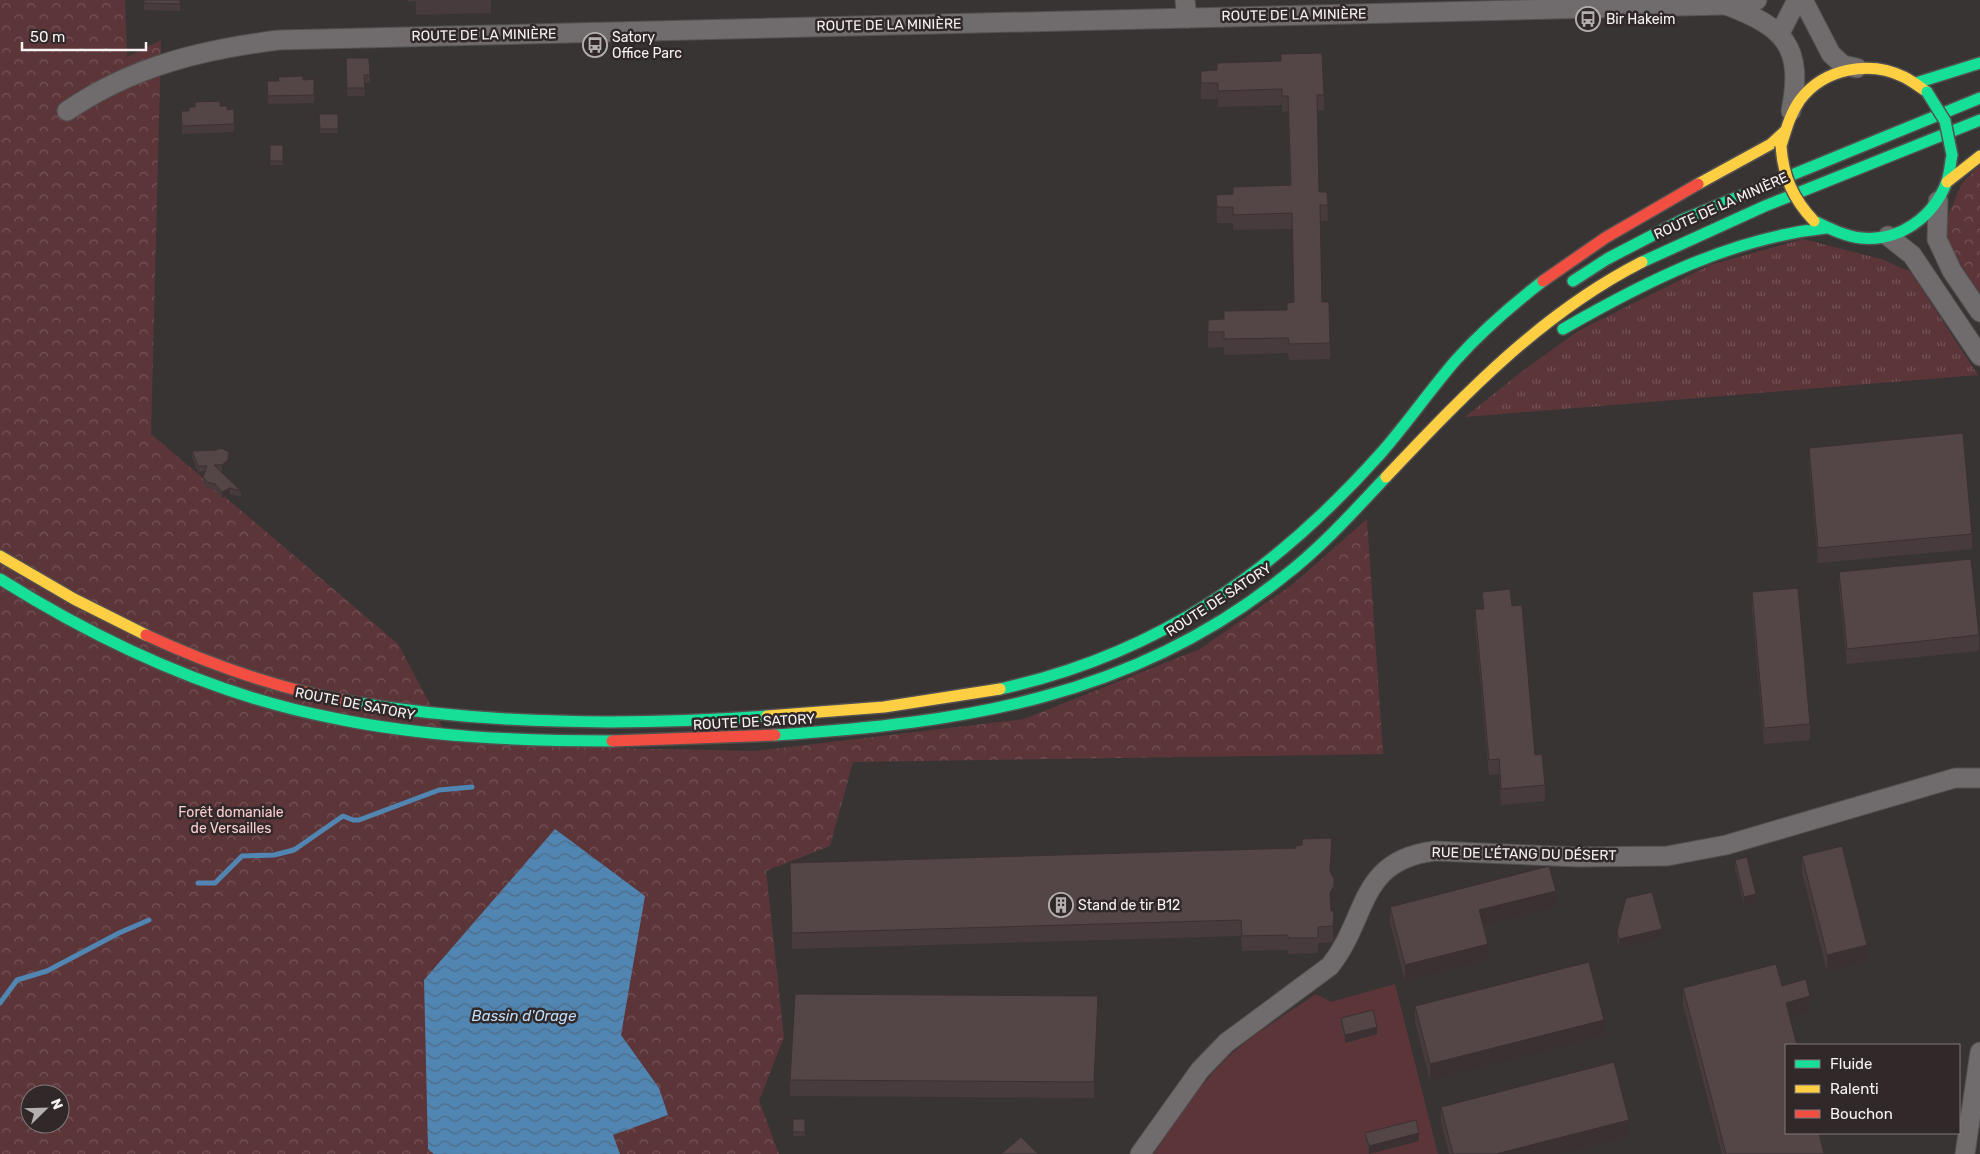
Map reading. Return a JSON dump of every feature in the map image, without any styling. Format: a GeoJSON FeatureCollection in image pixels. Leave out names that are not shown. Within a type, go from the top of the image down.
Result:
{"type":"FeatureCollection","features":[{"type":"Feature","properties":{"kind":"main road"},"geometry":{"type":"LineString","coordinates":[[1916,83],[1953,73],[1980,62]]}},
{"type":"Feature","properties":{"kind":"main road"},"geometry":{"type":"LineString","coordinates":[[1857,68],[1888,70],[1916,83],[1936,103],[1946,121],[1952,141],[1952,155],[1947,182],[1938,201],[1921,220],[1900,232],[1888,236],[1856,238],[1826,228],[1814,221],[1800,206],[1788,188],[1784,174],[1782,146],[1784,132],[1790,115],[1802,97],[1818,83],[1836,73],[1857,68]]}},
{"type":"Feature","properties":{"kind":"main road","name":"ROUTE DE LA MINIÈRE"},"geometry":{"type":"LineString","coordinates":[[1562,288],[1607,259],[1684,219],[1980,98]]}},
{"type":"Feature","properties":{"kind":"main road","name":"ROUTE DE LA MINIÈRE"},"geometry":{"type":"LineString","coordinates":[[1442,418],[1526,338],[1570,306],[1631,267],[1693,236],[1980,120]]}},
{"type":"Feature","properties":{"kind":"main road"},"geometry":{"type":"LineString","coordinates":[[1406,424],[1456,361],[1496,322],[1549,276],[1602,239],[1771,144],[1784,132]]}},
{"type":"Feature","properties":{"kind":"main road"},"geometry":{"type":"LineString","coordinates":[[1947,182],[1980,156]]}},
{"type":"Feature","properties":{"kind":"main road"},"geometry":{"type":"LineString","coordinates":[[1442,418],[1547,339],[1627,293],[1698,261],[1784,233],[1804,229],[1826,228]]}},
{"type":"Feature","properties":{"kind":"main road"},"geometry":{"type":"LineString","coordinates":[[1406,424],[1469,364]]}},
{"type":"Feature","properties":{"kind":"main road","name":"ROUTE DE SATORY"},"geometry":{"type":"LineString","coordinates":[[0,579],[58,616],[136,653],[227,689],[312,714],[392,729],[543,741],[680,741],[856,731],[972,716],[1061,694],[1115,674],[1169,650],[1227,616],[1294,569],[1399,466],[1442,418]]}},
{"type":"Feature","properties":{"kind":"main road","name":"ROUTE DE SATORY"},"geometry":{"type":"LineString","coordinates":[[0,556],[57,592],[142,635],[231,670],[316,694],[393,708],[544,722],[675,722],[851,710],[968,695],[1054,676],[1107,658],[1162,632],[1217,599],[1282,552],[1338,501],[1406,424]]}},
{"type":"Feature","properties":{"kind":"street","name":"ROUTE DE LA MINIÈRE"},"geometry":{"type":"LineString","coordinates":[[67,111],[102,89],[150,68],[225,47],[279,40],[1186,9],[1725,5],[1757,0]]}},
{"type":"Feature","properties":{"kind":"street"},"geometry":{"type":"LineString","coordinates":[[1780,33],[1797,0]]}},
{"type":"Feature","properties":{"kind":"street"},"geometry":{"type":"LineString","coordinates":[[1804,0],[1831,54],[1843,65],[1857,68]]}},
{"type":"Feature","properties":{"kind":"street"},"geometry":{"type":"LineString","coordinates":[[1725,5],[1756,17],[1780,33],[1790,49],[1794,70],[1795,92],[1790,115]]}},
{"type":"Feature","properties":{"kind":"street"},"geometry":{"type":"LineString","coordinates":[[1938,201],[1937,239],[1952,271],[1980,312]]}},
{"type":"Feature","properties":{"kind":"street"},"geometry":{"type":"LineString","coordinates":[[1888,236],[1912,255],[1980,356]]}},
{"type":"Feature","properties":{"kind":"street","name":"RUE DE L'ÉTANG DU DÉSERT"},"geometry":{"type":"LineString","coordinates":[[1140,1154],[1200,1070],[1226,1043],[1330,966],[1343,949],[1368,892],[1378,877],[1395,862],[1414,854],[1434,851],[1578,857],[1667,856],[1726,845],[1955,778],[1980,778]]}},
{"type":"Feature","properties":{"kind":"street"},"geometry":{"type":"LineString","coordinates":[[1965,1154],[1980,1052]]}},
{"type":"Feature","properties":{"kind":"green space","name":"Forêt domaniale de Versailles"},"geometry":{"type":"Polygon","coordinates":[[[0,0],[125,0],[127,57],[161,40],[151,434],[398,644],[447,736],[613,748],[755,751],[1024,719],[1200,649],[1293,584],[1367,519],[1383,754],[853,762],[830,846],[766,871],[784,1037],[759,1101],[779,1154],[0,1154],[0,0]]]}},
{"type":"Feature","properties":{"kind":"green space"},"geometry":{"type":"Polygon","coordinates":[[[1980,165],[1980,294],[1949,246],[1947,218],[1962,183],[1980,165]]]}},
{"type":"Feature","properties":{"kind":"green space"},"geometry":{"type":"Polygon","coordinates":[[[1803,239],[1881,259],[1911,272],[1978,375],[1465,417],[1520,373],[1578,331],[1710,265],[1803,239]]]}},
{"type":"Feature","properties":{"kind":"green space"},"geometry":{"type":"Polygon","coordinates":[[[1395,984],[1438,1154],[1154,1154],[1186,1106],[1213,1072],[1233,1052],[1268,1026],[1316,994],[1331,1002],[1395,984]]]}},
{"type":"Feature","properties":{"kind":"water","name":"Bassin d'Orage"},"geometry":{"type":"Polygon","coordinates":[[[555,829],[645,896],[621,1035],[659,1088],[668,1115],[613,1135],[620,1154],[434,1154],[428,1149],[424,980],[555,829]]]}},
{"type":"Feature","properties":{"kind":"building"},"geometry":{"type":"Polygon","coordinates":[[[144,0],[180,0],[180,4],[144,3],[144,0]]]}},
{"type":"Feature","properties":{"kind":"building"},"geometry":{"type":"Polygon","coordinates":[[[1322,53],[1324,95],[1317,95],[1319,192],[1327,192],[1328,205],[1320,205],[1322,302],[1329,302],[1330,343],[1289,344],[1288,338],[1224,339],[1224,332],[1208,332],[1208,320],[1224,319],[1224,311],[1287,310],[1287,303],[1294,302],[1292,213],[1233,215],[1233,207],[1217,207],[1216,195],[1233,194],[1233,187],[1291,185],[1288,96],[1282,96],[1282,89],[1218,91],[1218,83],[1201,83],[1201,71],[1217,70],[1217,63],[1281,61],[1281,54],[1322,53]]]}},
{"type":"Feature","properties":{"kind":"building"},"geometry":{"type":"Polygon","coordinates":[[[346,58],[369,58],[370,75],[364,75],[365,88],[347,88],[346,58]]]}},
{"type":"Feature","properties":{"kind":"building"},"geometry":{"type":"Polygon","coordinates":[[[303,76],[303,80],[314,79],[314,95],[268,96],[267,81],[279,81],[278,77],[303,76]]]}},
{"type":"Feature","properties":{"kind":"building"},"geometry":{"type":"Polygon","coordinates":[[[220,101],[220,106],[227,106],[227,110],[234,109],[234,124],[182,126],[181,111],[189,111],[189,107],[195,107],[195,102],[220,101]]]}},
{"type":"Feature","properties":{"kind":"building"},"geometry":{"type":"Polygon","coordinates":[[[319,114],[338,114],[338,129],[320,129],[319,114]]]}},
{"type":"Feature","properties":{"kind":"building"},"geometry":{"type":"Polygon","coordinates":[[[270,145],[283,145],[283,161],[270,161],[270,145]]]}},
{"type":"Feature","properties":{"kind":"building"},"geometry":{"type":"Polygon","coordinates":[[[1963,433],[1972,534],[1818,548],[1809,448],[1963,433]]]}},
{"type":"Feature","properties":{"kind":"building"},"geometry":{"type":"Polygon","coordinates":[[[221,448],[229,452],[228,460],[222,465],[214,465],[241,491],[230,488],[222,492],[215,484],[207,482],[203,477],[207,466],[198,466],[192,451],[217,450],[221,448]]]}},
{"type":"Feature","properties":{"kind":"building"},"geometry":{"type":"Polygon","coordinates":[[[1971,559],[1979,635],[1847,649],[1839,572],[1971,559]]]}},
{"type":"Feature","properties":{"kind":"building"},"geometry":{"type":"Polygon","coordinates":[[[1798,588],[1810,724],[1764,728],[1752,592],[1798,588]]]}},
{"type":"Feature","properties":{"kind":"building"},"geometry":{"type":"Polygon","coordinates":[[[1510,589],[1512,606],[1522,605],[1535,755],[1542,754],[1545,785],[1501,789],[1499,759],[1489,760],[1475,609],[1484,609],[1482,592],[1510,589]]]}},
{"type":"Feature","properties":{"kind":"building","name":"Stand de tir B12"},"geometry":{"type":"Polygon","coordinates":[[[1332,838],[1330,871],[1334,879],[1334,886],[1330,893],[1331,911],[1334,911],[1333,926],[1318,927],[1318,938],[1288,938],[1288,935],[1242,936],[1241,920],[792,933],[790,863],[1296,848],[1295,846],[1302,845],[1302,839],[1332,838]]]}},
{"type":"Feature","properties":{"kind":"building"},"geometry":{"type":"Polygon","coordinates":[[[1842,846],[1867,945],[1827,955],[1802,856],[1842,846]]]}},
{"type":"Feature","properties":{"kind":"building"},"geometry":{"type":"Polygon","coordinates":[[[1747,857],[1756,894],[1744,897],[1735,860],[1747,857]]]}},
{"type":"Feature","properties":{"kind":"building"},"geometry":{"type":"Polygon","coordinates":[[[1549,866],[1556,891],[1479,910],[1488,944],[1405,965],[1390,907],[1549,866]]]}},
{"type":"Feature","properties":{"kind":"building"},"geometry":{"type":"Polygon","coordinates":[[[1652,892],[1662,929],[1619,939],[1617,931],[1626,898],[1652,892]]]}},
{"type":"Feature","properties":{"kind":"building"},"geometry":{"type":"Polygon","coordinates":[[[1589,962],[1604,1020],[1430,1064],[1415,1006],[1589,962]]]}},
{"type":"Feature","properties":{"kind":"building"},"geometry":{"type":"Polygon","coordinates":[[[1776,964],[1782,986],[1806,979],[1810,996],[1786,1003],[1797,1044],[1785,1044],[1785,1134],[1819,1134],[1824,1154],[1726,1154],[1683,988],[1776,964]]]}},
{"type":"Feature","properties":{"kind":"building"},"geometry":{"type":"Polygon","coordinates":[[[795,994],[1098,996],[1094,1082],[790,1080],[795,994]]]}},
{"type":"Feature","properties":{"kind":"building"},"geometry":{"type":"Polygon","coordinates":[[[1373,1010],[1377,1027],[1345,1035],[1341,1018],[1373,1010]]]}},
{"type":"Feature","properties":{"kind":"building"},"geometry":{"type":"Polygon","coordinates":[[[1614,1062],[1629,1120],[1496,1154],[1453,1154],[1441,1107],[1614,1062]]]}},
{"type":"Feature","properties":{"kind":"building"},"geometry":{"type":"Polygon","coordinates":[[[793,1119],[805,1119],[805,1132],[793,1132],[793,1119]]]}},
{"type":"Feature","properties":{"kind":"building"},"geometry":{"type":"Polygon","coordinates":[[[1416,1120],[1419,1133],[1369,1146],[1365,1133],[1416,1120]]]}},
{"type":"Feature","properties":{"kind":"building"},"geometry":{"type":"Polygon","coordinates":[[[1021,1137],[1038,1154],[1001,1154],[1021,1137]]]}},
{"type":"Feature","properties":{"kind":"waterway"},"geometry":{"type":"LineString","coordinates":[[198,883],[215,883],[242,856],[274,855],[294,850],[343,816],[359,820],[439,790],[472,787]]}},
{"type":"Feature","properties":{"kind":"waterway"},"geometry":{"type":"LineString","coordinates":[[0,1003],[17,980],[47,971],[119,933],[149,920]]}},
{"type":"Feature","properties":{"kind":"traffic: fast"},"geometry":{"type":"LineString","coordinates":[[1916,83],[1980,63]]}},
{"type":"Feature","properties":{"kind":"traffic: fast"},"geometry":{"type":"LineString","coordinates":[[1927,92],[1945,121],[1952,155]]}},
{"type":"Feature","properties":{"kind":"traffic: fast"},"geometry":{"type":"LineString","coordinates":[[1573,281],[1607,259],[1684,219],[1980,98]]}},
{"type":"Feature","properties":{"kind":"traffic: fast"},"geometry":{"type":"LineString","coordinates":[[1642,262],[1765,206],[1980,120]]}},
{"type":"Feature","properties":{"kind":"traffic: fast"},"geometry":{"type":"LineString","coordinates":[[1814,221],[1843,234],[1861,238],[1889,236],[1901,231],[1924,216],[1933,206],[1947,181],[1952,155]]}},
{"type":"Feature","properties":{"kind":"traffic: fast"},"geometry":{"type":"LineString","coordinates":[[1563,329],[1657,279],[1723,252],[1756,241],[1826,228]]}},
{"type":"Feature","properties":{"kind":"traffic: fast"},"geometry":{"type":"LineString","coordinates":[[1000,689],[1058,674],[1112,654],[1163,630],[1210,602],[1256,570],[1300,535],[1341,495],[1382,452],[1446,371],[1466,349],[1520,299],[1543,281]]}},
{"type":"Feature","properties":{"kind":"traffic: fast"},"geometry":{"type":"LineString","coordinates":[[775,735],[844,730],[978,712],[1042,697],[1105,677],[1166,651],[1225,618],[1283,577],[1337,529],[1386,477]]}},
{"type":"Feature","properties":{"kind":"traffic: fast"},"geometry":{"type":"LineString","coordinates":[[0,579],[78,624],[160,664],[245,696],[289,708],[367,724],[437,734],[507,739],[612,741]]}},
{"type":"Feature","properties":{"kind":"traffic: fast"},"geometry":{"type":"LineString","coordinates":[[352,702],[403,710],[455,715],[559,721],[663,721],[767,716]]}},
{"type":"Feature","properties":{"kind":"traffic: slow"},"geometry":{"type":"LineString","coordinates":[[1781,146],[1791,116],[1800,100],[1810,89],[1834,74],[1862,68],[1877,69],[1904,77],[1927,92]]}},
{"type":"Feature","properties":{"kind":"traffic: slow"},"geometry":{"type":"LineString","coordinates":[[1698,184],[1771,144],[1784,132]]}},
{"type":"Feature","properties":{"kind":"traffic: slow"},"geometry":{"type":"LineString","coordinates":[[1781,146],[1784,167],[1790,186],[1800,204],[1814,221]]}},
{"type":"Feature","properties":{"kind":"traffic: slow"},"geometry":{"type":"LineString","coordinates":[[1947,182],[1980,156]]}},
{"type":"Feature","properties":{"kind":"traffic: slow"},"geometry":{"type":"LineString","coordinates":[[1386,477],[1474,387],[1537,331],[1570,306],[1642,262]]}},
{"type":"Feature","properties":{"kind":"traffic: slow"},"geometry":{"type":"LineString","coordinates":[[0,556],[74,599],[146,635]]}},
{"type":"Feature","properties":{"kind":"traffic: slow"},"geometry":{"type":"LineString","coordinates":[[767,716],[884,707],[1000,689]]}},
{"type":"Feature","properties":{"kind":"traffic: jam"},"geometry":{"type":"LineString","coordinates":[[1543,281],[1605,238],[1698,184]]}},
{"type":"Feature","properties":{"kind":"traffic: jam"},"geometry":{"type":"LineString","coordinates":[[146,635],[247,675],[299,691],[352,702]]}},
{"type":"Feature","properties":{"kind":"traffic: jam"},"geometry":{"type":"LineString","coordinates":[[612,741],[775,735]]}},
{"type":"Feature","properties":{"kind":"place","name":"Bir Hakeim"},"geometry":{"type":"Point","coordinates":[1588,19]}},
{"type":"Feature","properties":{"kind":"place","name":"Satory Office Parc"},"geometry":{"type":"Point","coordinates":[595,45]}},
{"type":"Feature","properties":{"kind":"place","name":"Stand de tir B12"},"geometry":{"type":"Point","coordinates":[1061,905]}}]}
